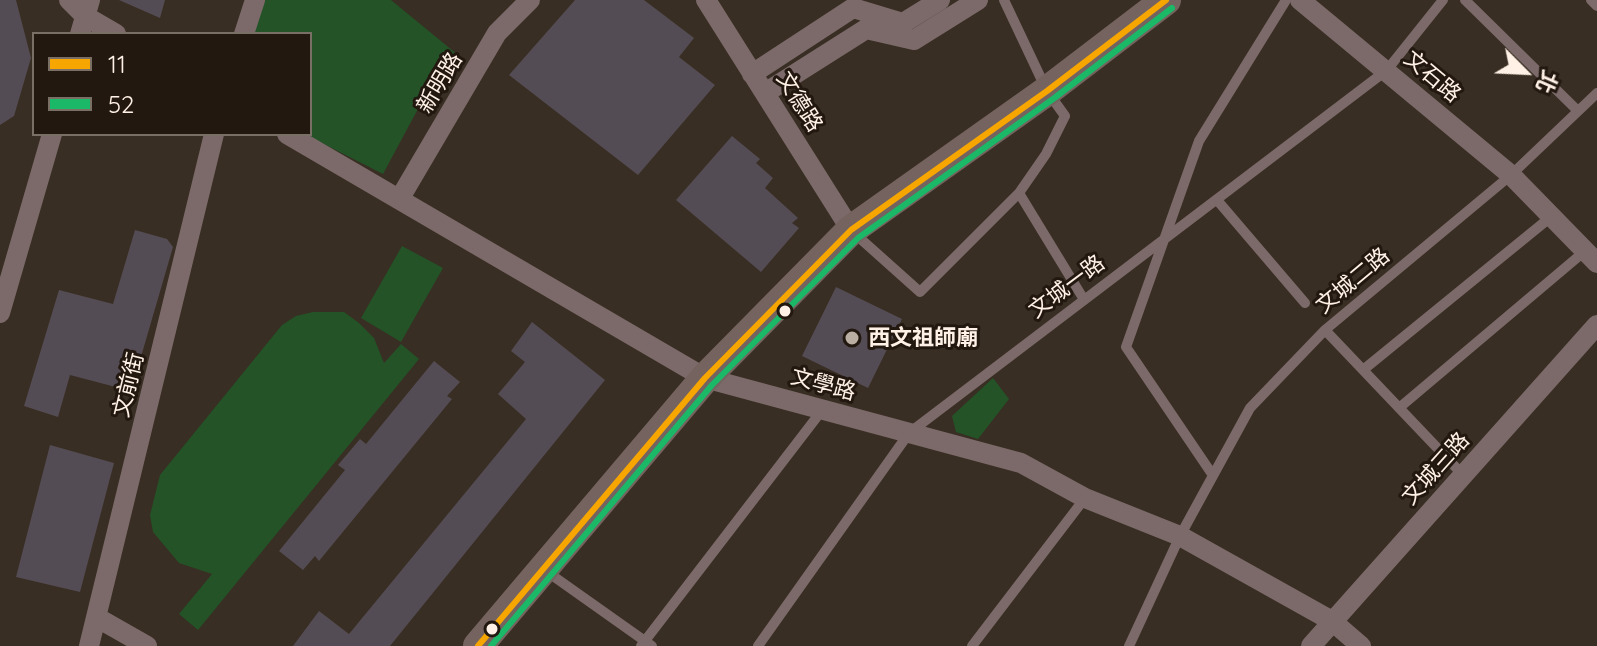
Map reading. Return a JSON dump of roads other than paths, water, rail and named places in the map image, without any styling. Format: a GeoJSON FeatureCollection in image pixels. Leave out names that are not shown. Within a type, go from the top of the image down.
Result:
{"type":"FeatureCollection","features":[{"type":"Feature","properties":{"kind":"main road"},"geometry":{"type":"LineString","coordinates":[[478,646],[705,378],[851,230],[1047,91],[1166,0]]}},
{"type":"Feature","properties":{"kind":"street"},"geometry":{"type":"LineString","coordinates":[[69,0],[85,17],[112,32]]}},
{"type":"Feature","properties":{"kind":"street"},"geometry":{"type":"LineString","coordinates":[[245,32],[255,0]]}},
{"type":"Feature","properties":{"kind":"street","name":"新明路"},"geometry":{"type":"LineString","coordinates":[[400,198],[497,33],[530,0]]}},
{"type":"Feature","properties":{"kind":"street","name":"文德路"},"geometry":{"type":"LineString","coordinates":[[706,0],[851,230]]}},
{"type":"Feature","properties":{"kind":"street"},"geometry":{"type":"LineString","coordinates":[[888,0],[908,32]]}},
{"type":"Feature","properties":{"kind":"street"},"geometry":{"type":"LineString","coordinates":[[908,32],[940,0]]}},
{"type":"Feature","properties":{"kind":"street"},"geometry":{"type":"LineString","coordinates":[[765,93],[866,29],[908,32],[978,0]]}},
{"type":"Feature","properties":{"kind":"street","name":"文石路"},"geometry":{"type":"LineString","coordinates":[[1300,0],[1511,175],[1591,257]]}},
{"type":"Feature","properties":{"kind":"street"},"geometry":{"type":"LineString","coordinates":[[752,74],[851,4]]}},
{"type":"Feature","properties":{"kind":"street"},"geometry":{"type":"LineString","coordinates":[[851,4],[908,32]]}},
{"type":"Feature","properties":{"kind":"street"},"geometry":{"type":"LineString","coordinates":[[851,4],[866,29]]}},
{"type":"Feature","properties":{"kind":"street"},"geometry":{"type":"LineString","coordinates":[[0,313],[51,136]]}},
{"type":"Feature","properties":{"kind":"street","name":"文前街"},"geometry":{"type":"LineString","coordinates":[[89,646],[214,136]]}},
{"type":"Feature","properties":{"kind":"street","name":"文學路"},"geometry":{"type":"LineString","coordinates":[[291,136],[705,378],[1021,463],[1085,498],[1180,536],[1332,621],[1361,646]]}},
{"type":"Feature","properties":{"kind":"street","name":"文城三路"},"geometry":{"type":"LineString","coordinates":[[1311,646],[1597,325]]}},
{"type":"Feature","properties":{"kind":"street"},"geometry":{"type":"LineString","coordinates":[[96,617],[147,646]]}},
{"type":"Feature","properties":{"kind":"lane"},"geometry":{"type":"LineString","coordinates":[[851,230],[920,292],[1019,193],[1046,154],[1065,116],[1047,91],[1004,0]]}},
{"type":"Feature","properties":{"kind":"lane"},"geometry":{"type":"LineString","coordinates":[[1212,474],[1126,347],[1199,141],[1286,0]]}},
{"type":"Feature","properties":{"kind":"lane","name":"文城一路"},"geometry":{"type":"LineString","coordinates":[[758,646],[909,433],[1387,70],[1443,0]]}},
{"type":"Feature","properties":{"kind":"lane"},"geometry":{"type":"LineString","coordinates":[[1465,0],[1578,111]]}},
{"type":"Feature","properties":{"kind":"lane"},"geometry":{"type":"LineString","coordinates":[[1591,0],[1597,6]]}},
{"type":"Feature","properties":{"kind":"lane","name":"文城二路"},"geometry":{"type":"LineString","coordinates":[[1129,646],[1180,536],[1250,408],[1325,330],[1511,175],[1597,93]]}},
{"type":"Feature","properties":{"kind":"lane"},"geometry":{"type":"LineString","coordinates":[[1019,193],[1083,298]]}},
{"type":"Feature","properties":{"kind":"lane"},"geometry":{"type":"LineString","coordinates":[[1217,200],[1305,303]]}},
{"type":"Feature","properties":{"kind":"lane"},"geometry":{"type":"LineString","coordinates":[[1363,370],[1552,216]]}},
{"type":"Feature","properties":{"kind":"lane"},"geometry":{"type":"LineString","coordinates":[[1399,408],[1591,257]]}},
{"type":"Feature","properties":{"kind":"lane"},"geometry":{"type":"LineString","coordinates":[[1325,330],[1463,475]]}},
{"type":"Feature","properties":{"kind":"lane"},"geometry":{"type":"LineString","coordinates":[[542,568],[646,645],[823,409]]}},
{"type":"Feature","properties":{"kind":"lane"},"geometry":{"type":"LineString","coordinates":[[972,646],[1085,498]]}},
{"type":"Feature","properties":{"kind":"place","name":"西文祖師廟"},"geometry":{"type":"Point","coordinates":[852,338]}}]}
